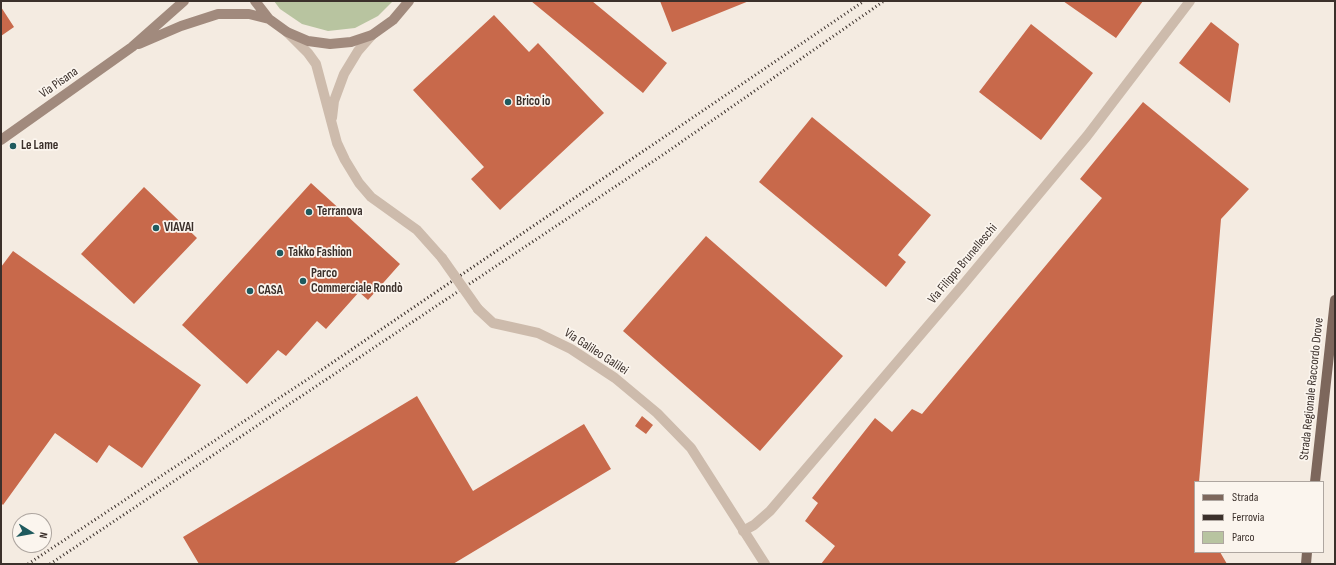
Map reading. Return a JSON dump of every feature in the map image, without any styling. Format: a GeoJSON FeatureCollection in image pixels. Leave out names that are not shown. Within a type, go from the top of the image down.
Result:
{"type":"FeatureCollection","features":[{"type":"Feature","properties":{"kind":"main road","name":"Via Pisana"},"geometry":{"type":"LineString","coordinates":[[1,140],[132,48],[184,1]]}},
{"type":"Feature","properties":{"kind":"main road","name":"Via Pisana"},"geometry":{"type":"LineString","coordinates":[[255,1],[269,19],[287,32],[308,41],[330,44],[351,42],[372,35],[393,20],[409,1]]}},
{"type":"Feature","properties":{"kind":"main road","name":"Via Pisana"},"geometry":{"type":"LineString","coordinates":[[132,48],[181,26],[218,14],[249,14],[269,19]]}},
{"type":"Feature","properties":{"kind":"main road","name":"Strada Regionale Raccordo Drove"},"geometry":{"type":"LineString","coordinates":[[1315,481],[1335,300]]}},
{"type":"Feature","properties":{"kind":"main road"},"geometry":{"type":"LineString","coordinates":[[1306,564],[1307,553]]}},
{"type":"Feature","properties":{"kind":"street","name":"Via Filippo Brunelleschi"},"geometry":{"type":"LineString","coordinates":[[743,531],[754,525],[770,511],[967,280],[1087,136],[1190,1]]}},
{"type":"Feature","properties":{"kind":"street","name":"Via Galileo Galilei"},"geometry":{"type":"LineString","coordinates":[[287,32],[315,61],[340,151],[359,183],[372,197],[417,230],[442,258],[488,321],[498,326],[538,333],[562,344],[601,368],[643,400],[666,421],[690,448],[765,564]]}},
{"type":"Feature","properties":{"kind":"street","name":"Via Galileo Galilei"},"geometry":{"type":"LineString","coordinates":[[332,124],[334,101],[344,74],[358,51],[372,35]]}},
{"type":"Feature","properties":{"kind":"green space"},"geometry":{"type":"Polygon","coordinates":[[[274,1],[393,1],[378,16],[355,28],[328,31],[302,24],[280,9],[274,1]]]}},
{"type":"Feature","properties":{"kind":"building"},"geometry":{"type":"Polygon","coordinates":[[[531,1],[592,1],[667,63],[643,93],[531,1]]]}},
{"type":"Feature","properties":{"kind":"building"},"geometry":{"type":"Polygon","coordinates":[[[660,1],[749,1],[672,32],[660,1]]]}},
{"type":"Feature","properties":{"kind":"building"},"geometry":{"type":"Polygon","coordinates":[[[1063,1],[1143,1],[1116,38],[1063,1]]]}},
{"type":"Feature","properties":{"kind":"building"},"geometry":{"type":"Polygon","coordinates":[[[1,7],[14,27],[1,36],[1,7]]]}},
{"type":"Feature","properties":{"kind":"building","name":"Brico io"},"geometry":{"type":"Polygon","coordinates":[[[494,15],[529,52],[538,43],[604,113],[500,210],[471,179],[484,167],[413,90],[494,15]]]}},
{"type":"Feature","properties":{"kind":"building"},"geometry":{"type":"Polygon","coordinates":[[[1211,22],[1239,44],[1230,103],[1179,63],[1211,22]]]}},
{"type":"Feature","properties":{"kind":"building"},"geometry":{"type":"Polygon","coordinates":[[[1031,24],[1093,73],[1041,140],[979,92],[1031,24]]]}},
{"type":"Feature","properties":{"kind":"building"},"geometry":{"type":"Polygon","coordinates":[[[1143,102],[1249,189],[1221,219],[1199,481],[1194,481],[1194,553],[1221,553],[1227,564],[821,564],[835,546],[805,521],[818,503],[812,498],[875,418],[892,432],[912,409],[922,414],[1102,198],[1080,179],[1143,102]]]}},
{"type":"Feature","properties":{"kind":"building"},"geometry":{"type":"Polygon","coordinates":[[[812,117],[931,215],[898,255],[906,262],[886,287],[759,182],[812,117]]]}},
{"type":"Feature","properties":{"kind":"building","name":"Parco Commerciale Rondò"},"geometry":{"type":"Polygon","coordinates":[[[311,183],[400,264],[368,300],[359,292],[326,329],[317,321],[286,356],[278,350],[247,384],[182,325],[311,183]]]}},
{"type":"Feature","properties":{"kind":"building"},"geometry":{"type":"Polygon","coordinates":[[[144,187],[197,238],[134,304],[81,254],[144,187]]]}},
{"type":"Feature","properties":{"kind":"building"},"geometry":{"type":"Polygon","coordinates":[[[706,236],[843,356],[760,451],[623,331],[706,236]]]}},
{"type":"Feature","properties":{"kind":"building"},"geometry":{"type":"Polygon","coordinates":[[[13,251],[201,385],[142,468],[109,445],[97,463],[55,433],[3,505],[1,503],[1,267],[13,251]]]}},
{"type":"Feature","properties":{"kind":"building"},"geometry":{"type":"Polygon","coordinates":[[[417,396],[473,491],[584,424],[611,469],[453,564],[199,564],[183,537],[417,396]]]}},
{"type":"Feature","properties":{"kind":"building"},"geometry":{"type":"Polygon","coordinates":[[[642,416],[653,425],[646,434],[635,426],[642,416]]]}},
{"type":"Feature","properties":{"kind":"railway"},"geometry":{"type":"LineString","coordinates":[[28,564],[320,371],[864,1]]}},
{"type":"Feature","properties":{"kind":"railway"},"geometry":{"type":"LineString","coordinates":[[50,564],[664,154],[884,1]]}},
{"type":"Feature","properties":{"kind":"place","name":"Brico io"},"geometry":{"type":"Point","coordinates":[508,102]}},
{"type":"Feature","properties":{"kind":"place","name":"Le Lame"},"geometry":{"type":"Point","coordinates":[13,146]}},
{"type":"Feature","properties":{"kind":"place","name":"Terranova"},"geometry":{"type":"Point","coordinates":[309,212]}},
{"type":"Feature","properties":{"kind":"place","name":"VIAVAI"},"geometry":{"type":"Point","coordinates":[156,228]}},
{"type":"Feature","properties":{"kind":"place","name":"Takko Fashion"},"geometry":{"type":"Point","coordinates":[280,253]}},
{"type":"Feature","properties":{"kind":"place","name":"Parco Commerciale Rondò"},"geometry":{"type":"Point","coordinates":[303,281]}},
{"type":"Feature","properties":{"kind":"place","name":"CASA"},"geometry":{"type":"Point","coordinates":[250,291]}}]}
